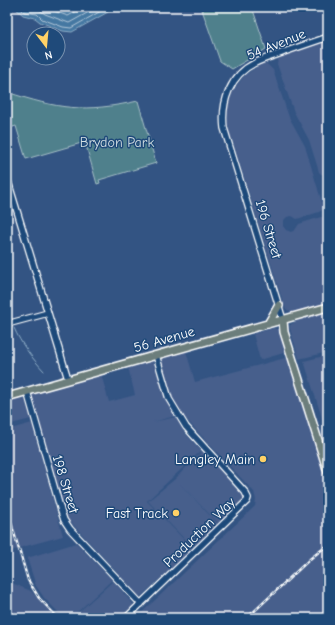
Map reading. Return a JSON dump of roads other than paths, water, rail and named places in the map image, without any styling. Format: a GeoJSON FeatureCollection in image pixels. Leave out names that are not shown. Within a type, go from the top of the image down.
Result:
{"type":"FeatureCollection","features":[{"type":"Feature","properties":{"kind":"main road"},"geometry":{"type":"LineString","coordinates":[[268,324],[279,305]]}},
{"type":"Feature","properties":{"kind":"main road","name":"56 Avenue"},"geometry":{"type":"LineString","coordinates":[[7,397],[328,307]]}},
{"type":"Feature","properties":{"kind":"main road","name":"196 Street"},"geometry":{"type":"LineString","coordinates":[[283,320],[328,458]]}},
{"type":"Feature","properties":{"kind":"main road","name":"196 Street"},"geometry":{"type":"LineString","coordinates":[[283,320],[282,327],[328,472]]}},
{"type":"Feature","properties":{"kind":"street","name":"54 Avenue"},"geometry":{"type":"LineString","coordinates":[[229,146],[224,128],[224,109],[227,93],[238,75],[255,62],[328,37]]}},
{"type":"Feature","properties":{"kind":"street","name":"196 Street"},"geometry":{"type":"LineString","coordinates":[[229,146],[283,320]]}},
{"type":"Feature","properties":{"kind":"street"},"geometry":{"type":"LineString","coordinates":[[7,178],[68,379]]}},
{"type":"Feature","properties":{"kind":"street"},"geometry":{"type":"LineString","coordinates":[[7,324],[48,313]]}},
{"type":"Feature","properties":{"kind":"street","name":"Production Way"},"geometry":{"type":"LineString","coordinates":[[126,618],[247,501],[248,498],[245,492],[186,427],[179,417],[169,399],[156,355]]}},
{"type":"Feature","properties":{"kind":"street","name":"198 Street"},"geometry":{"type":"LineString","coordinates":[[27,391],[65,522],[77,537],[141,604]]}},
{"type":"Feature","properties":{"kind":"water"},"geometry":{"type":"Polygon","coordinates":[[[14,7],[117,7],[72,32],[66,31],[66,26],[50,26],[40,22],[35,18],[23,15],[14,7]]]}},
{"type":"Feature","properties":{"kind":"waterway"},"geometry":{"type":"LineString","coordinates":[[14,328],[27,351],[44,371]]}},
{"type":"Feature","properties":{"kind":"railway"},"geometry":{"type":"LineString","coordinates":[[7,509],[28,580],[39,598],[58,618]]}},
{"type":"Feature","properties":{"kind":"railway"},"geometry":{"type":"LineString","coordinates":[[247,618],[311,558],[328,545]]}},
{"type":"Feature","properties":{"kind":"place","name":"Langley Main"},"geometry":{"type":"Point","coordinates":[263,459]}},
{"type":"Feature","properties":{"kind":"place","name":"Fast Track"},"geometry":{"type":"Point","coordinates":[176,513]}},
{"type":"Feature","properties":{"kind":"park label","name":"Brydon Park"},"geometry":{"type":"Point","coordinates":[117,142]}}]}
